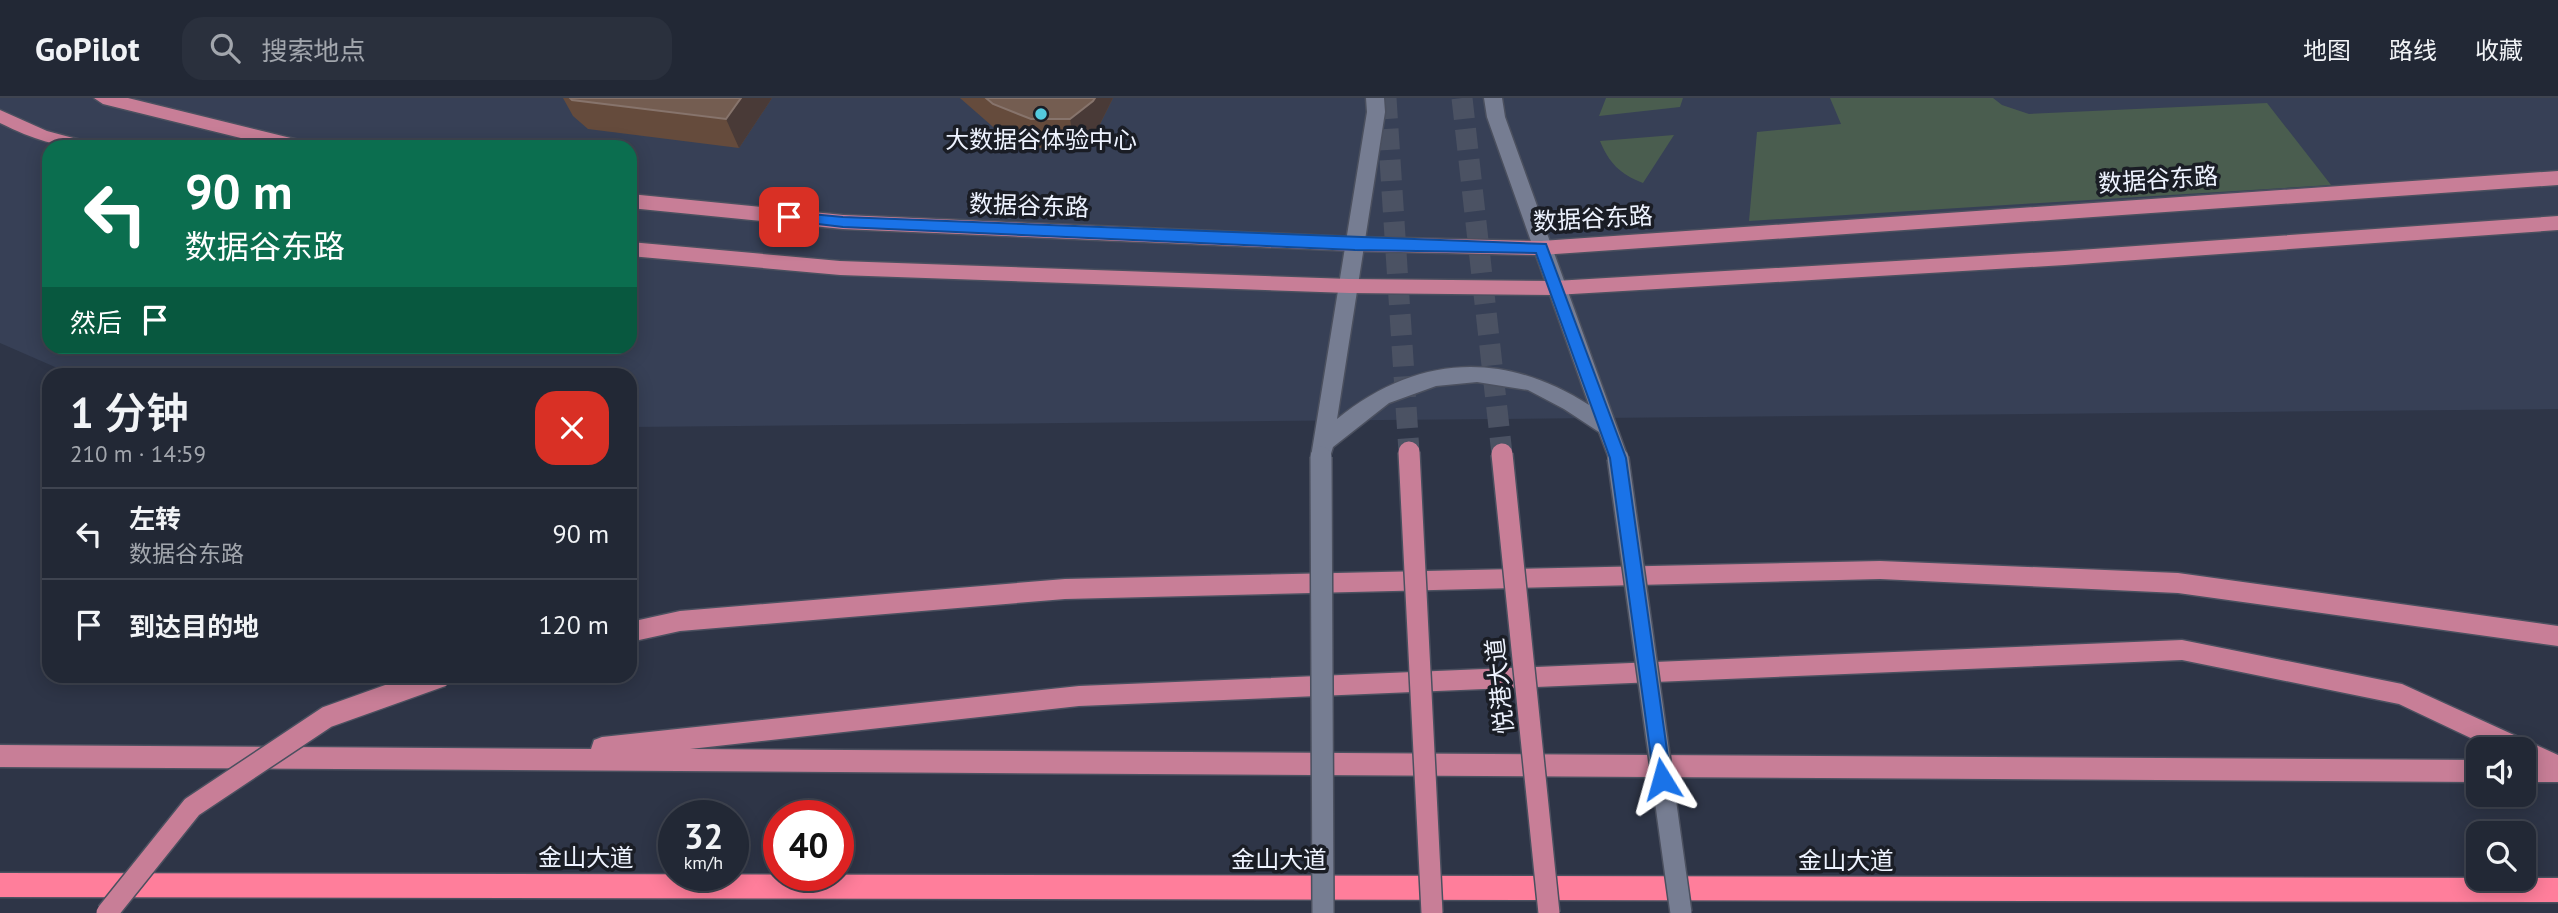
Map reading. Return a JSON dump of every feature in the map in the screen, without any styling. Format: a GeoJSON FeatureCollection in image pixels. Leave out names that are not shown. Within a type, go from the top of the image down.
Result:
{"type":"FeatureCollection","features":[{"type":"Feature","properties":{"kind":"highway","name":"金山大道"},"geometry":{"type":"LineString","coordinates":[[0,885],[2558,890]]}},
{"type":"Feature","properties":{"kind":"main road"},"geometry":{"type":"LineString","coordinates":[[103,98],[274,140]]}},
{"type":"Feature","properties":{"kind":"main road"},"geometry":{"type":"LineString","coordinates":[[0,116],[42,136],[58,140]]}},
{"type":"Feature","properties":{"kind":"main road","name":"数据谷东路"},"geometry":{"type":"LineString","coordinates":[[637,202],[843,222],[1355,244],[1541,248],[2558,178]]}},
{"type":"Feature","properties":{"kind":"main road"},"geometry":{"type":"LineString","coordinates":[[637,250],[841,268],[1349,286],[1555,288],[2078,257],[2558,223]]}},
{"type":"Feature","properties":{"kind":"main road"},"geometry":{"type":"LineString","coordinates":[[1409,452],[1432,913]]}},
{"type":"Feature","properties":{"kind":"main road","name":"悦港大道"},"geometry":{"type":"LineString","coordinates":[[1503,454],[1549,913]]}},
{"type":"Feature","properties":{"kind":"main road"},"geometry":{"type":"LineString","coordinates":[[637,630],[680,621],[1065,589],[1880,570],[2178,583],[2558,636]]}},
{"type":"Feature","properties":{"kind":"main road"},"geometry":{"type":"LineString","coordinates":[[501,759],[1079,696],[2182,650],[2402,694],[2493,737]]}},
{"type":"Feature","properties":{"kind":"main road"},"geometry":{"type":"LineString","coordinates":[[107,913],[192,807],[327,717],[422,683]]}},
{"type":"Feature","properties":{"kind":"main road"},"geometry":{"type":"LineString","coordinates":[[0,756],[2466,771]]}},
{"type":"Feature","properties":{"kind":"main road"},"geometry":{"type":"LineString","coordinates":[[2536,758],[2558,769]]}},
{"type":"Feature","properties":{"kind":"main road"},"geometry":{"type":"LineString","coordinates":[[2536,770],[2558,769]]}},
{"type":"Feature","properties":{"kind":"street"},"geometry":{"type":"LineString","coordinates":[[1323,913],[1322,450],[1376,112],[1375,98]]}},
{"type":"Feature","properties":{"kind":"street"},"geometry":{"type":"LineString","coordinates":[[1493,98],[1496,117],[1541,248],[1618,458],[1681,913]]}},
{"type":"Feature","properties":{"kind":"street"},"geometry":{"type":"LineString","coordinates":[[1322,450],[1383,397],[1412,385],[1469,376],[1502,377],[1532,384],[1607,427]]}},
{"type":"Feature","properties":{"kind":"shaded area"},"geometry":{"type":"Polygon","coordinates":[[[0,98],[2558,98],[2558,409],[637,427],[637,368],[57,368],[0,343],[0,98]]]}},
{"type":"Feature","properties":{"kind":"green space"},"geometry":{"type":"Polygon","coordinates":[[[1606,98],[1683,98],[1680,107],[1599,116],[1606,98]]]}},
{"type":"Feature","properties":{"kind":"green space"},"geometry":{"type":"Polygon","coordinates":[[[1830,98],[1993,98],[2002,105],[2029,114],[2267,103],[2331,185],[1749,221],[1757,132],[1841,124],[1830,98]]]}},
{"type":"Feature","properties":{"kind":"green space"},"geometry":{"type":"Polygon","coordinates":[[[1674,135],[1643,183],[1616,167],[1600,141],[1674,135]]]}},
{"type":"Feature","properties":{"kind":"building"},"geometry":{"type":"Polygon","coordinates":[[[570,98],[741,98],[726,119],[570,98]]]}},
{"type":"Feature","properties":{"kind":"building"},"geometry":{"type":"Polygon","coordinates":[[[986,98],[1095,98],[1070,119],[1031,119],[993,104],[986,98]]]}},
{"type":"Feature","properties":{"kind":"tunnel"},"geometry":{"type":"LineString","coordinates":[[1386,98],[1409,452]]}},
{"type":"Feature","properties":{"kind":"tunnel"},"geometry":{"type":"LineString","coordinates":[[1462,98],[1502,454]]}},
{"type":"Feature","properties":{"kind":"place","name":"大数据谷体验中心"},"geometry":{"type":"Point","coordinates":[1041,114]}},
{"type":"Feature","properties":{"kind":"route"},"geometry":{"type":"LineString","coordinates":[[789,217],[843,222],[1355,244],[1541,248],[1618,458],[1662,779]]}}]}
